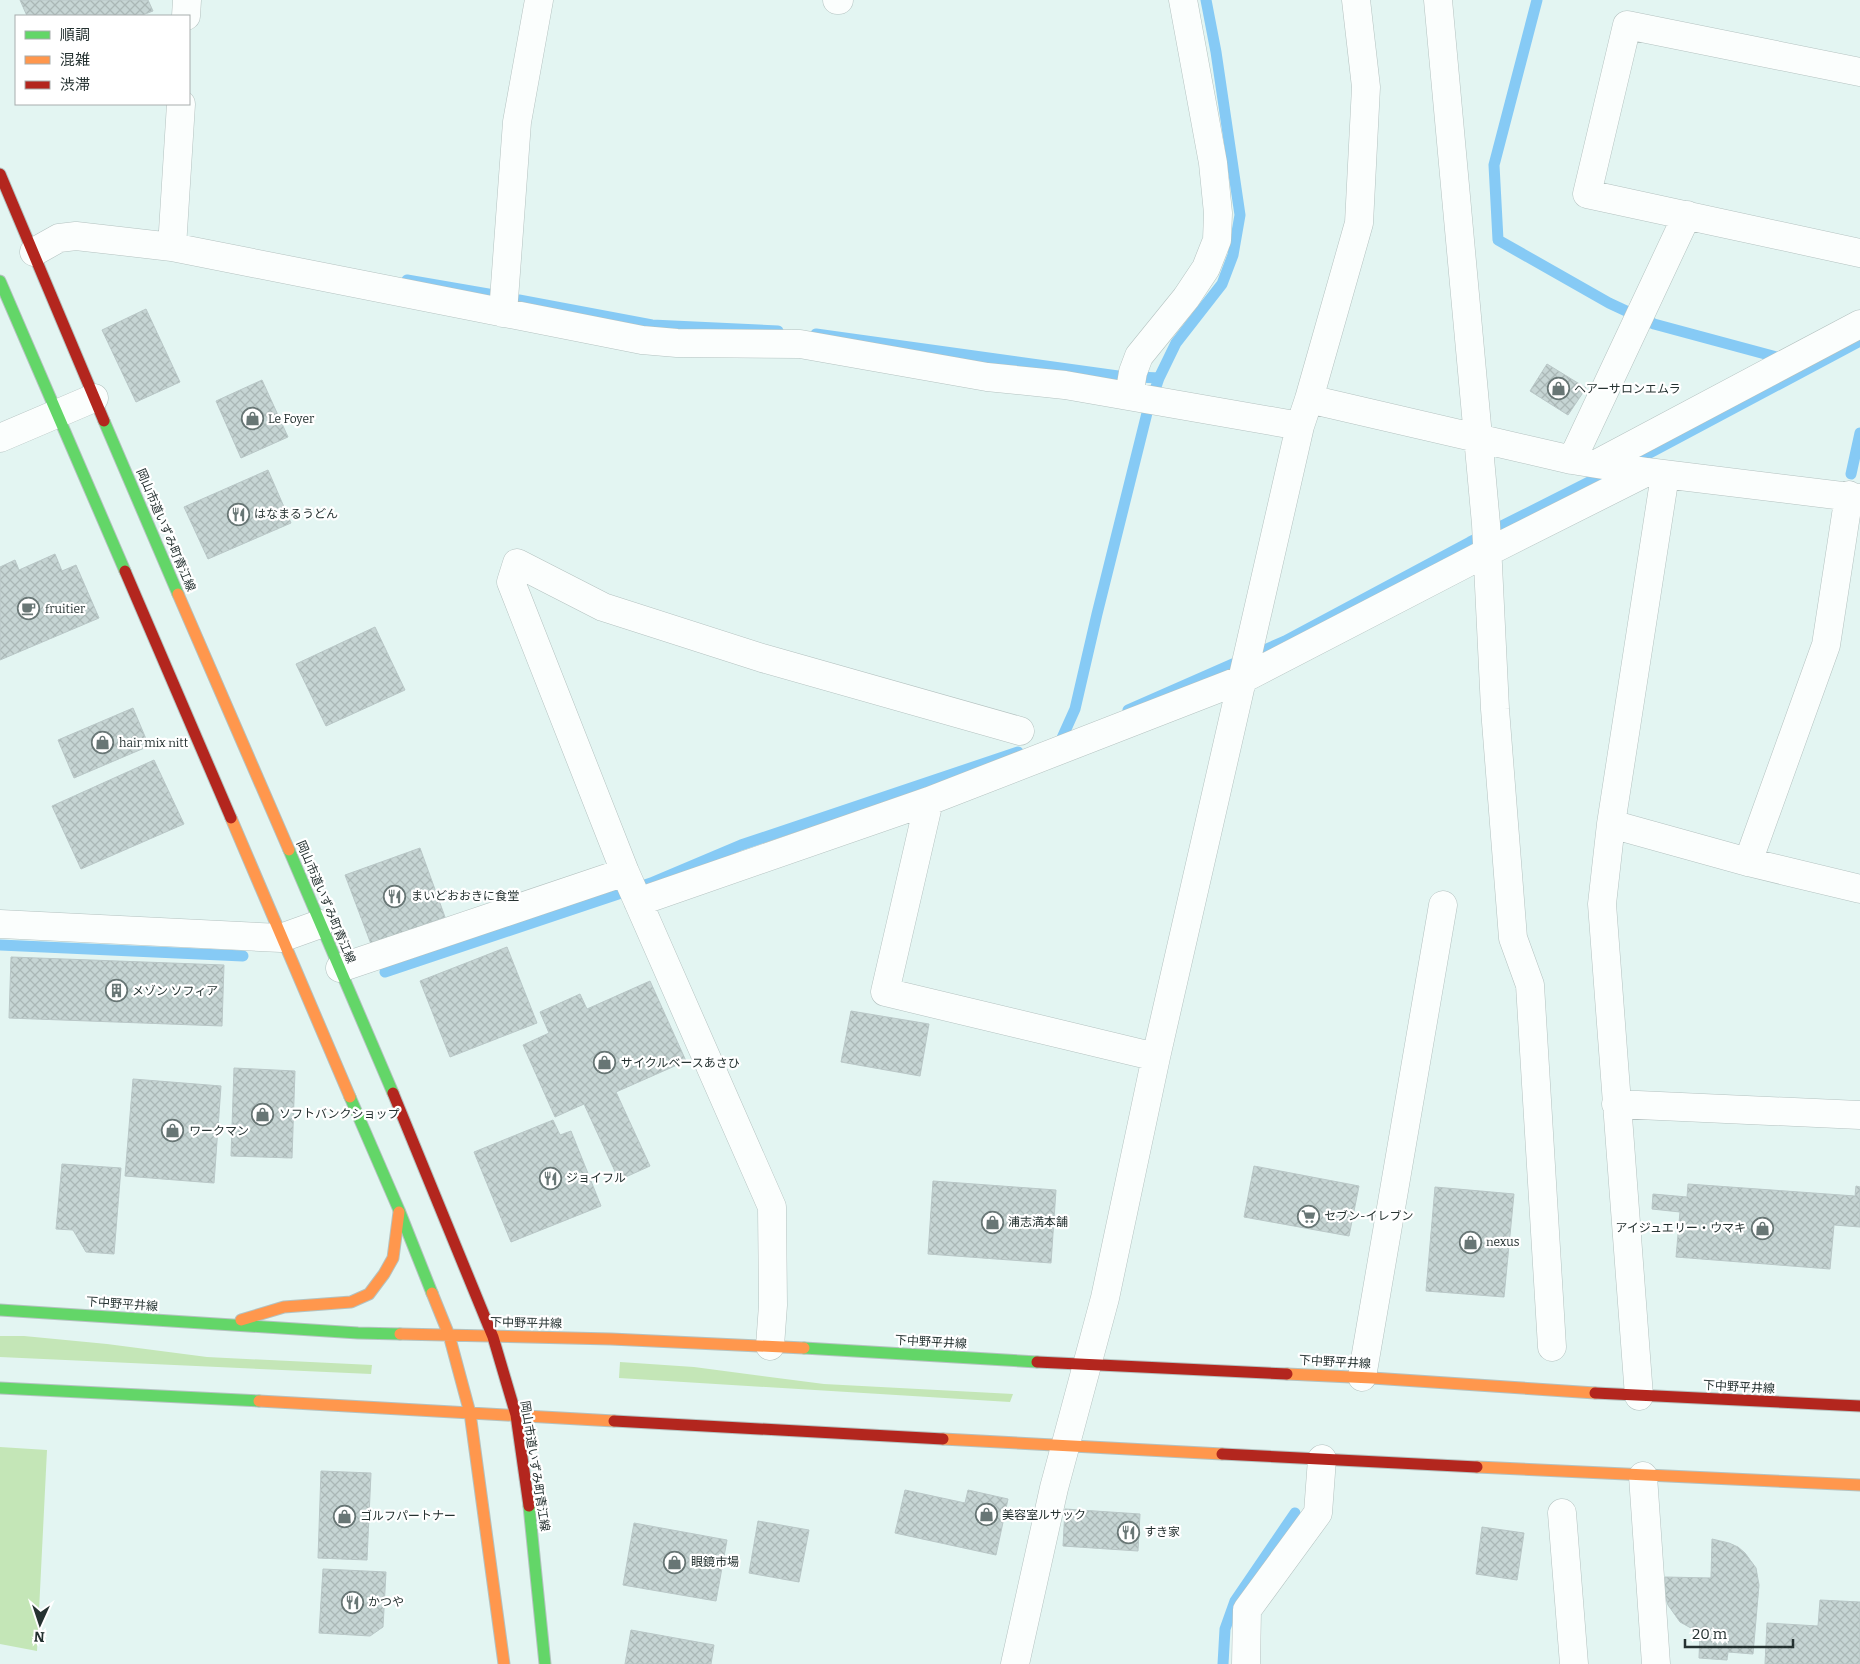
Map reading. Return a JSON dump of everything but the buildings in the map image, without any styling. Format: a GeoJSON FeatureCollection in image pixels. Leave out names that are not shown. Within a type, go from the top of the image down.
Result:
{"type":"FeatureCollection","features":[{"type":"Feature","properties":{"kind":"street"},"geometry":{"type":"LineString","coordinates":[[186,15],[187,0]]}},
{"type":"Feature","properties":{"kind":"street"},"geometry":{"type":"LineString","coordinates":[[503,313],[517,122],[539,0]]}},
{"type":"Feature","properties":{"kind":"street"},"geometry":{"type":"LineString","coordinates":[[1139,390],[1139,356],[1186,298],[1206,268],[1217,240],[1218,213],[1213,163],[1182,0]]}},
{"type":"Feature","properties":{"kind":"street"},"geometry":{"type":"LineString","coordinates":[[1015,1664],[1054,1488],[1105,1298],[1156,1057],[1300,426],[1359,223],[1366,87],[1356,0]]}},
{"type":"Feature","properties":{"kind":"street"},"geometry":{"type":"LineString","coordinates":[[1438,0],[1487,540],[1495,709],[1514,938],[1530,985],[1552,1347]]}},
{"type":"Feature","properties":{"kind":"street"},"geometry":{"type":"LineString","coordinates":[[1860,72],[1627,25],[1587,194],[1860,253]]}},
{"type":"Feature","properties":{"kind":"street"},"geometry":{"type":"LineString","coordinates":[[172,246],[180,105]]}},
{"type":"Feature","properties":{"kind":"street","name":"岡山市道いずみ町青江線"},"geometry":{"type":"LineString","coordinates":[[0,174],[94,398],[340,968],[493,1336],[516,1415],[528,1499],[545,1664]]}},
{"type":"Feature","properties":{"kind":"street"},"geometry":{"type":"LineString","coordinates":[[1592,463],[1639,318],[1687,215]]}},
{"type":"Feature","properties":{"kind":"street"},"geometry":{"type":"LineString","coordinates":[[34,252],[59,238],[76,236],[172,246],[642,340],[800,344],[987,377],[1065,386],[1139,390],[1300,426]]}},
{"type":"Feature","properties":{"kind":"street"},"geometry":{"type":"LineString","coordinates":[[0,281],[399,1210],[449,1335],[470,1412],[504,1664]]}},
{"type":"Feature","properties":{"kind":"street"},"geometry":{"type":"LineString","coordinates":[[1592,463],[1860,324]]}},
{"type":"Feature","properties":{"kind":"street"},"geometry":{"type":"LineString","coordinates":[[0,438],[94,398]]}},
{"type":"Feature","properties":{"kind":"street"},"geometry":{"type":"LineString","coordinates":[[1309,399],[1478,439],[1592,463],[1649,472],[1854,497],[1826,645],[1748,862]]}},
{"type":"Feature","properties":{"kind":"street"},"geometry":{"type":"LineString","coordinates":[[340,968],[929,801],[1246,664],[1487,540],[1649,472]]}},
{"type":"Feature","properties":{"kind":"street"},"geometry":{"type":"LineString","coordinates":[[1639,1396],[1602,904],[1649,472]]}},
{"type":"Feature","properties":{"kind":"street"},"geometry":{"type":"LineString","coordinates":[[770,1346],[773,1305],[772,1207],[631,887],[511,582],[518,563],[603,607],[762,658],[1020,731]]}},
{"type":"Feature","properties":{"kind":"street"},"geometry":{"type":"LineString","coordinates":[[929,801],[885,992],[1156,1057]]}},
{"type":"Feature","properties":{"kind":"street"},"geometry":{"type":"LineString","coordinates":[[1611,824],[1748,862],[1860,889]]}},
{"type":"Feature","properties":{"kind":"street"},"geometry":{"type":"LineString","coordinates":[[1362,1377],[1442,905]]}},
{"type":"Feature","properties":{"kind":"street"},"geometry":{"type":"LineString","coordinates":[[0,924],[281,938],[320,924]]}},
{"type":"Feature","properties":{"kind":"street"},"geometry":{"type":"LineString","coordinates":[[1616,1104],[1860,1115]]}},
{"type":"Feature","properties":{"kind":"street"},"geometry":{"type":"LineString","coordinates":[[225,1324],[284,1306],[351,1302],[369,1294],[393,1258],[399,1210]]}},
{"type":"Feature","properties":{"kind":"street","name":"下中野平井線"},"geometry":{"type":"LineString","coordinates":[[0,1310],[358,1333],[770,1346],[1088,1365],[1362,1377],[1639,1396],[1860,1406]]}},
{"type":"Feature","properties":{"kind":"street"},"geometry":{"type":"LineString","coordinates":[[0,1388],[470,1412],[1065,1446],[1643,1476],[1860,1485]]}},
{"type":"Feature","properties":{"kind":"street"},"geometry":{"type":"LineString","coordinates":[[1247,1664],[1247,1610],[1318,1514],[1322,1459]]}},
{"type":"Feature","properties":{"kind":"street"},"geometry":{"type":"LineString","coordinates":[[1643,1476],[1656,1664]]}},
{"type":"Feature","properties":{"kind":"street"},"geometry":{"type":"LineString","coordinates":[[1562,1513],[1574,1664]]}},
{"type":"Feature","properties":{"kind":"green space"},"geometry":{"type":"Polygon","coordinates":[[[0,1336],[24,1336],[107,1344],[207,1357],[372,1365],[371,1374],[0,1357],[0,1336]]]}},
{"type":"Feature","properties":{"kind":"green space"},"geometry":{"type":"Polygon","coordinates":[[[620,1362],[694,1367],[824,1384],[1013,1394],[1010,1402],[619,1378],[620,1362]]]}},
{"type":"Feature","properties":{"kind":"green space"},"geometry":{"type":"Polygon","coordinates":[[[0,1447],[47,1450],[37,1651],[0,1644],[0,1447]]]}},
{"type":"Feature","properties":{"kind":"waterway"},"geometry":{"type":"LineString","coordinates":[[1062,738],[1075,709],[1147,413],[1159,378],[1176,343],[1222,284],[1233,255],[1240,215],[1216,52],[1206,0]]}},
{"type":"Feature","properties":{"kind":"waterway"},"geometry":{"type":"LineString","coordinates":[[1537,0],[1494,165],[1498,240],[1609,303],[1654,324],[1780,358]]}},
{"type":"Feature","properties":{"kind":"waterway"},"geometry":{"type":"LineString","coordinates":[[407,280],[494,295]]}},
{"type":"Feature","properties":{"kind":"waterway"},"geometry":{"type":"LineString","coordinates":[[519,300],[652,325],[778,331]]}},
{"type":"Feature","properties":{"kind":"waterway"},"geometry":{"type":"LineString","coordinates":[[816,334],[1118,376],[1159,378]]}},
{"type":"Feature","properties":{"kind":"waterway"},"geometry":{"type":"LineString","coordinates":[[1631,463],[1860,341]]}},
{"type":"Feature","properties":{"kind":"waterway"},"geometry":{"type":"LineString","coordinates":[[1851,474],[1860,433]]}},
{"type":"Feature","properties":{"kind":"waterway"},"geometry":{"type":"LineString","coordinates":[[1128,710],[1285,641],[1470,542],[1609,472]]}},
{"type":"Feature","properties":{"kind":"waterway"},"geometry":{"type":"LineString","coordinates":[[385,972],[651,883],[741,845],[1018,752]]}},
{"type":"Feature","properties":{"kind":"waterway"},"geometry":{"type":"LineString","coordinates":[[0,945],[243,956]]}},
{"type":"Feature","properties":{"kind":"waterway"},"geometry":{"type":"LineString","coordinates":[[1223,1664],[1225,1629],[1235,1601],[1295,1513]]}},
{"type":"Feature","properties":{"kind":"traffic: fast"},"geometry":{"type":"LineString","coordinates":[[0,281],[125,571]]}},
{"type":"Feature","properties":{"kind":"traffic: fast"},"geometry":{"type":"LineString","coordinates":[[104,421],[178,594]]}},
{"type":"Feature","properties":{"kind":"traffic: fast"},"geometry":{"type":"LineString","coordinates":[[289,850],[393,1093]]}},
{"type":"Feature","properties":{"kind":"traffic: fast"},"geometry":{"type":"LineString","coordinates":[[350,1097],[399,1210],[432,1293]]}},
{"type":"Feature","properties":{"kind":"traffic: fast"},"geometry":{"type":"LineString","coordinates":[[0,1310],[358,1333],[400,1334]]}},
{"type":"Feature","properties":{"kind":"traffic: fast"},"geometry":{"type":"LineString","coordinates":[[804,1348],[1037,1362]]}},
{"type":"Feature","properties":{"kind":"traffic: fast"},"geometry":{"type":"LineString","coordinates":[[0,1388],[259,1401]]}},
{"type":"Feature","properties":{"kind":"traffic: fast"},"geometry":{"type":"LineString","coordinates":[[529,1506],[545,1664]]}},
{"type":"Feature","properties":{"kind":"traffic: slow"},"geometry":{"type":"LineString","coordinates":[[178,594],[289,850]]}},
{"type":"Feature","properties":{"kind":"traffic: slow"},"geometry":{"type":"LineString","coordinates":[[231,818],[350,1097]]}},
{"type":"Feature","properties":{"kind":"traffic: slow"},"geometry":{"type":"LineString","coordinates":[[241,1320],[284,1307],[351,1302],[369,1294],[393,1258],[399,1212]]}},
{"type":"Feature","properties":{"kind":"traffic: slow"},"geometry":{"type":"LineString","coordinates":[[432,1293],[449,1335],[470,1413],[504,1664]]}},
{"type":"Feature","properties":{"kind":"traffic: slow"},"geometry":{"type":"LineString","coordinates":[[400,1334],[611,1339],[804,1348]]}},
{"type":"Feature","properties":{"kind":"traffic: slow"},"geometry":{"type":"LineString","coordinates":[[1287,1374],[1595,1393]]}},
{"type":"Feature","properties":{"kind":"traffic: slow"},"geometry":{"type":"LineString","coordinates":[[259,1401],[614,1421]]}},
{"type":"Feature","properties":{"kind":"traffic: slow"},"geometry":{"type":"LineString","coordinates":[[943,1439],[1222,1454]]}},
{"type":"Feature","properties":{"kind":"traffic: slow"},"geometry":{"type":"LineString","coordinates":[[1477,1467],[1860,1485]]}},
{"type":"Feature","properties":{"kind":"traffic: jam"},"geometry":{"type":"LineString","coordinates":[[0,174],[104,421]]}},
{"type":"Feature","properties":{"kind":"traffic: jam"},"geometry":{"type":"LineString","coordinates":[[125,571],[231,818]]}},
{"type":"Feature","properties":{"kind":"traffic: jam"},"geometry":{"type":"LineString","coordinates":[[393,1093],[493,1337],[516,1415],[529,1506]]}},
{"type":"Feature","properties":{"kind":"traffic: jam"},"geometry":{"type":"LineString","coordinates":[[1037,1362],[1287,1374]]}},
{"type":"Feature","properties":{"kind":"traffic: jam"},"geometry":{"type":"LineString","coordinates":[[1595,1393],[1860,1406]]}},
{"type":"Feature","properties":{"kind":"traffic: jam"},"geometry":{"type":"LineString","coordinates":[[614,1421],[943,1439]]}},
{"type":"Feature","properties":{"kind":"traffic: jam"},"geometry":{"type":"LineString","coordinates":[[1222,1454],[1477,1467]]}},
{"type":"Feature","properties":{"kind":"place","name":"ヘアーサロンエムラ"},"geometry":{"type":"Point","coordinates":[1558,389]}},
{"type":"Feature","properties":{"kind":"place","name":"Le Foyer"},"geometry":{"type":"Point","coordinates":[252,419]}},
{"type":"Feature","properties":{"kind":"place","name":"はなまるうどん"},"geometry":{"type":"Point","coordinates":[238,514]}},
{"type":"Feature","properties":{"kind":"place","name":"fruitier"},"geometry":{"type":"Point","coordinates":[29,609]}},
{"type":"Feature","properties":{"kind":"place","name":"hair mix nitt"},"geometry":{"type":"Point","coordinates":[103,743]}},
{"type":"Feature","properties":{"kind":"place","name":"まいどおおきに食堂"},"geometry":{"type":"Point","coordinates":[395,896]}},
{"type":"Feature","properties":{"kind":"place","name":"メゾン ソフィア"},"geometry":{"type":"Point","coordinates":[116,991]}},
{"type":"Feature","properties":{"kind":"place","name":"サイクルベースあさひ"},"geometry":{"type":"Point","coordinates":[605,1063]}},
{"type":"Feature","properties":{"kind":"place","name":"ソフトバンクショップ"},"geometry":{"type":"Point","coordinates":[263,1114]}},
{"type":"Feature","properties":{"kind":"place","name":"ワークマン"},"geometry":{"type":"Point","coordinates":[173,1131]}},
{"type":"Feature","properties":{"kind":"place","name":"ジョイフル"},"geometry":{"type":"Point","coordinates":[550,1178]}},
{"type":"Feature","properties":{"kind":"place","name":"セブン-イレブン"},"geometry":{"type":"Point","coordinates":[1308,1216]}},
{"type":"Feature","properties":{"kind":"place","name":"浦志満本舗"},"geometry":{"type":"Point","coordinates":[992,1222]}},
{"type":"Feature","properties":{"kind":"place","name":"アイジュエリー・ウマキ"},"geometry":{"type":"Point","coordinates":[1762,1228]}},
{"type":"Feature","properties":{"kind":"place","name":"nexus"},"geometry":{"type":"Point","coordinates":[1470,1242]}},
{"type":"Feature","properties":{"kind":"place","name":"美容室ルサック"},"geometry":{"type":"Point","coordinates":[986,1515]}},
{"type":"Feature","properties":{"kind":"place","name":"ゴルフパートナー"},"geometry":{"type":"Point","coordinates":[344,1516]}},
{"type":"Feature","properties":{"kind":"place","name":"すき家"},"geometry":{"type":"Point","coordinates":[1128,1532]}},
{"type":"Feature","properties":{"kind":"place","name":"眼鏡市場"},"geometry":{"type":"Point","coordinates":[675,1562]}},
{"type":"Feature","properties":{"kind":"place","name":"かつや"},"geometry":{"type":"Point","coordinates":[352,1602]}}]}
